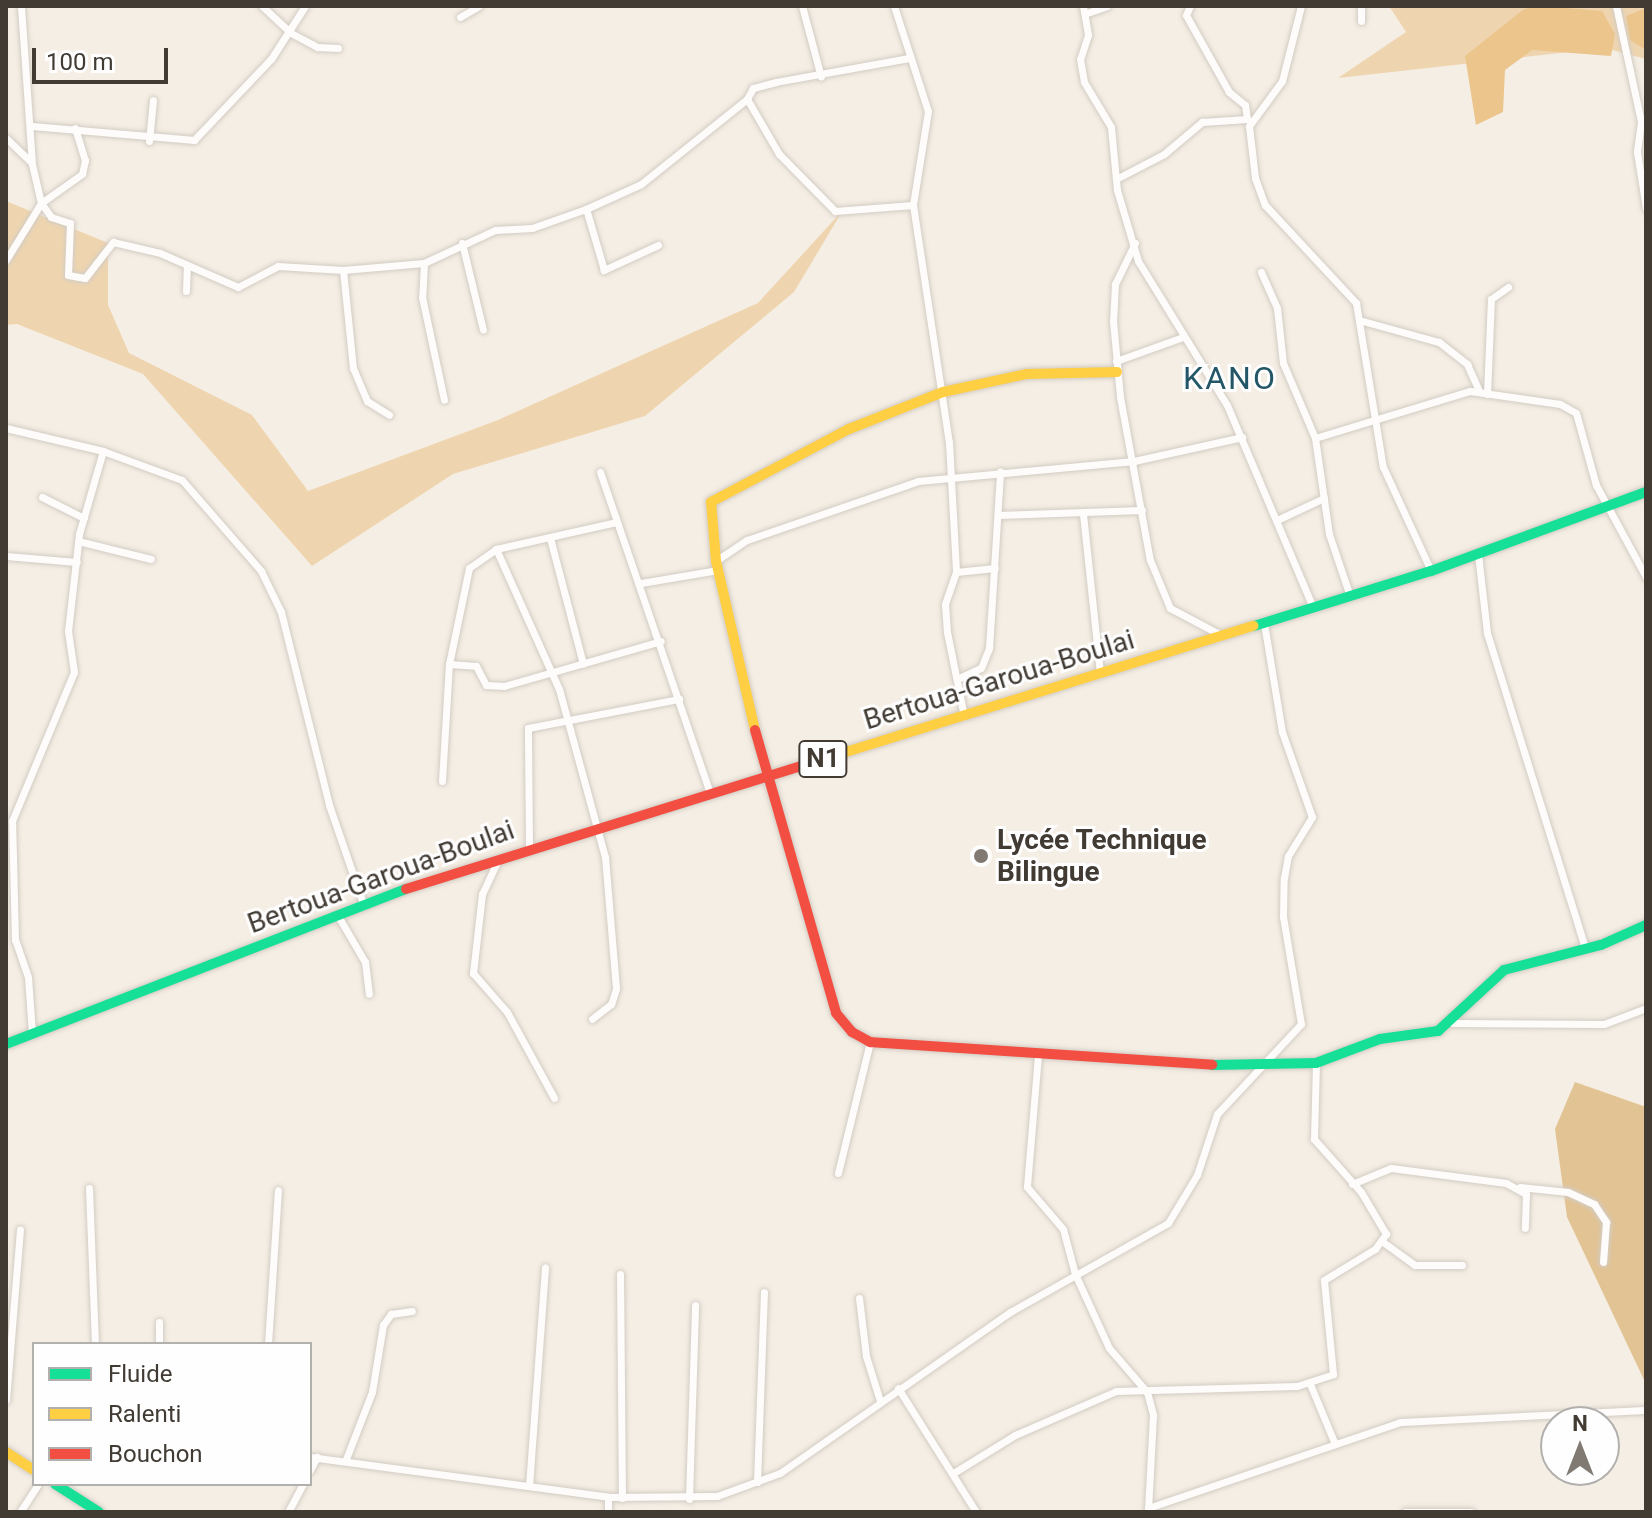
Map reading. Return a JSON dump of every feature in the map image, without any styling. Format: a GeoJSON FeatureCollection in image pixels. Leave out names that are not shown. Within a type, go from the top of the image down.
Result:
{"type":"FeatureCollection","features":[{"type":"Feature","properties":{"kind":"main road"},"geometry":{"type":"LineString","coordinates":[[1117,366],[1027,374],[943,392],[849,429],[805,457],[714,497],[709,508],[717,566],[769,776],[836,1013],[870,1042],[1255,1068],[1316,1063],[1380,1039],[1424,1035],[1453,1023],[1504,970],[1585,948],[1646,925]]}},
{"type":"Feature","properties":{"kind":"main road","name":"Bertoua-Garoua-Boulai"},"geometry":{"type":"LineString","coordinates":[[6,1044],[364,906],[498,860],[1431,571],[1646,492]]}},
{"type":"Feature","properties":{"kind":"main road"},"geometry":{"type":"LineString","coordinates":[[6,1452],[32,1466]]}},
{"type":"Feature","properties":{"kind":"main road"},"geometry":{"type":"LineString","coordinates":[[58,1486],[99,1512]]}},
{"type":"Feature","properties":{"kind":"street"},"geometry":{"type":"LineString","coordinates":[[21,6],[32,126],[32,164],[41,203],[51,217],[70,223],[68,275],[85,278],[113,242],[160,253],[238,287],[278,266],[343,270],[424,263],[462,243],[586,209],[641,184],[747,99],[753,88],[909,58]]}},
{"type":"Feature","properties":{"kind":"street"},"geometry":{"type":"LineString","coordinates":[[262,6],[291,33],[317,47],[338,48]]}},
{"type":"Feature","properties":{"kind":"street"},"geometry":{"type":"LineString","coordinates":[[32,126],[75,128],[149,141],[194,140],[210,129],[291,33],[305,6]]}},
{"type":"Feature","properties":{"kind":"street"},"geometry":{"type":"LineString","coordinates":[[460,17],[479,6]]}},
{"type":"Feature","properties":{"kind":"street"},"geometry":{"type":"LineString","coordinates":[[802,6],[821,77]]}},
{"type":"Feature","properties":{"kind":"street"},"geometry":{"type":"LineString","coordinates":[[894,6],[929,123],[913,205],[943,392],[956,572],[945,604],[964,716]]}},
{"type":"Feature","properties":{"kind":"street"},"geometry":{"type":"LineString","coordinates":[[1107,6],[1085,10],[1080,59],[1084,82],[1111,127],[1116,179],[1142,272],[1183,337],[1212,374],[1242,437],[1313,608]]}},
{"type":"Feature","properties":{"kind":"street"},"geometry":{"type":"LineString","coordinates":[[1116,179],[1164,154],[1202,122],[1247,119],[1245,105],[1229,92],[1186,15],[1190,6]]}},
{"type":"Feature","properties":{"kind":"street"},"geometry":{"type":"LineString","coordinates":[[1301,6],[1282,81],[1249,126],[1255,178],[1280,223],[1291,227],[1350,292],[1359,320],[1372,418],[1396,506],[1431,571]]}},
{"type":"Feature","properties":{"kind":"street"},"geometry":{"type":"LineString","coordinates":[[1361,6],[1361,21]]}},
{"type":"Feature","properties":{"kind":"street"},"geometry":{"type":"LineString","coordinates":[[1616,6],[1641,122],[1637,152],[1646,208]]}},
{"type":"Feature","properties":{"kind":"street"},"geometry":{"type":"LineString","coordinates":[[747,99],[779,154],[835,211],[913,205]]}},
{"type":"Feature","properties":{"kind":"street"},"geometry":{"type":"LineString","coordinates":[[149,141],[153,100]]}},
{"type":"Feature","properties":{"kind":"street"},"geometry":{"type":"LineString","coordinates":[[6,260],[41,203],[82,174],[85,160],[75,128]]}},
{"type":"Feature","properties":{"kind":"street"},"geometry":{"type":"LineString","coordinates":[[6,138],[32,164]]}},
{"type":"Feature","properties":{"kind":"street"},"geometry":{"type":"LineString","coordinates":[[586,209],[604,270],[658,245]]}},
{"type":"Feature","properties":{"kind":"street"},"geometry":{"type":"LineString","coordinates":[[462,243],[483,330]]}},
{"type":"Feature","properties":{"kind":"street"},"geometry":{"type":"LineString","coordinates":[[1135,243],[1115,284],[1117,366],[1159,593],[1186,620],[1223,636]]}},
{"type":"Feature","properties":{"kind":"street"},"geometry":{"type":"LineString","coordinates":[[424,263],[422,297],[444,400]]}},
{"type":"Feature","properties":{"kind":"street"},"geometry":{"type":"LineString","coordinates":[[186,291],[187,267]]}},
{"type":"Feature","properties":{"kind":"street"},"geometry":{"type":"LineString","coordinates":[[343,270],[353,368],[367,401],[389,415]]}},
{"type":"Feature","properties":{"kind":"street"},"geometry":{"type":"LineString","coordinates":[[1261,272],[1277,308],[1283,363],[1315,438],[1324,498],[1350,596]]}},
{"type":"Feature","properties":{"kind":"street"},"geometry":{"type":"LineString","coordinates":[[1483,392],[1491,299],[1508,287]]}},
{"type":"Feature","properties":{"kind":"street"},"geometry":{"type":"LineString","coordinates":[[1359,320],[1447,346],[1467,364],[1483,392]]}},
{"type":"Feature","properties":{"kind":"street"},"geometry":{"type":"LineString","coordinates":[[1117,366],[1183,337]]}},
{"type":"Feature","properties":{"kind":"street"},"geometry":{"type":"LineString","coordinates":[[1315,438],[1372,418],[1483,392],[1560,404],[1576,413],[1596,485],[1646,577]]}},
{"type":"Feature","properties":{"kind":"street"},"geometry":{"type":"LineString","coordinates":[[6,428],[103,451],[182,480],[271,586],[329,805],[364,906]]}},
{"type":"Feature","properties":{"kind":"street"},"geometry":{"type":"LineString","coordinates":[[641,583],[717,566],[747,540],[896,487],[950,476],[1134,461],[1242,437]]}},
{"type":"Feature","properties":{"kind":"street"},"geometry":{"type":"LineString","coordinates":[[32,1033],[28,977],[15,940],[12,821],[74,672],[68,631],[78,541],[103,451]]}},
{"type":"Feature","properties":{"kind":"street"},"geometry":{"type":"LineString","coordinates":[[957,679],[987,658],[1000,471]]}},
{"type":"Feature","properties":{"kind":"street"},"geometry":{"type":"LineString","coordinates":[[600,472],[661,641],[710,794]]}},
{"type":"Feature","properties":{"kind":"street"},"geometry":{"type":"LineString","coordinates":[[42,497],[84,518]]}},
{"type":"Feature","properties":{"kind":"street"},"geometry":{"type":"LineString","coordinates":[[1277,520],[1324,498]]}},
{"type":"Feature","properties":{"kind":"street"},"geometry":{"type":"LineString","coordinates":[[998,515],[1142,510]]}},
{"type":"Feature","properties":{"kind":"street"},"geometry":{"type":"LineString","coordinates":[[1083,514],[1100,673]]}},
{"type":"Feature","properties":{"kind":"street"},"geometry":{"type":"LineString","coordinates":[[442,781],[449,664],[469,568],[496,549],[617,522]]}},
{"type":"Feature","properties":{"kind":"street"},"geometry":{"type":"LineString","coordinates":[[550,538],[583,664]]}},
{"type":"Feature","properties":{"kind":"street"},"geometry":{"type":"LineString","coordinates":[[78,541],[151,559]]}},
{"type":"Feature","properties":{"kind":"street"},"geometry":{"type":"LineString","coordinates":[[496,549],[569,720],[598,829],[616,989],[611,1004],[592,1019]]}},
{"type":"Feature","properties":{"kind":"street"},"geometry":{"type":"LineString","coordinates":[[1478,554],[1487,633],[1585,948]]}},
{"type":"Feature","properties":{"kind":"street"},"geometry":{"type":"LineString","coordinates":[[6,556],[77,562]]}},
{"type":"Feature","properties":{"kind":"street"},"geometry":{"type":"LineString","coordinates":[[956,572],[995,568]]}},
{"type":"Feature","properties":{"kind":"street"},"geometry":{"type":"LineString","coordinates":[[313,1457],[622,1498],[689,1499],[757,1482],[780,1473],[898,1388],[1075,1274],[1174,1217],[1197,1175],[1217,1114],[1255,1068],[1301,1024],[1283,917],[1284,878],[1288,856],[1312,817],[1282,732],[1264,623]]}},
{"type":"Feature","properties":{"kind":"street"},"geometry":{"type":"LineString","coordinates":[[449,664],[476,666],[489,687],[551,673],[661,641]]}},
{"type":"Feature","properties":{"kind":"street"},"geometry":{"type":"LineString","coordinates":[[529,850],[527,732],[534,725],[679,699]]}},
{"type":"Feature","properties":{"kind":"street"},"geometry":{"type":"LineString","coordinates":[[498,860],[482,894],[473,973],[507,1012],[554,1098]]}},
{"type":"Feature","properties":{"kind":"street"},"geometry":{"type":"LineString","coordinates":[[338,916],[365,962],[369,994]]}},
{"type":"Feature","properties":{"kind":"street"},"geometry":{"type":"LineString","coordinates":[[1453,1023],[1604,1024],[1646,1008]]}},
{"type":"Feature","properties":{"kind":"street"},"geometry":{"type":"LineString","coordinates":[[838,1173],[870,1042]]}},
{"type":"Feature","properties":{"kind":"street"},"geometry":{"type":"LineString","coordinates":[[1038,1055],[1027,1187],[1063,1229],[1075,1274],[1109,1348],[1147,1392],[1153,1415],[1148,1510],[1400,1422],[1449,1417],[1646,1410]]}},
{"type":"Feature","properties":{"kind":"street"},"geometry":{"type":"LineString","coordinates":[[1316,1063],[1314,1139],[1381,1219],[1383,1242],[1415,1265],[1462,1265]]}},
{"type":"Feature","properties":{"kind":"street"},"geometry":{"type":"LineString","coordinates":[[1352,1184],[1391,1168],[1568,1192],[1594,1204],[1606,1222],[1603,1262]]}},
{"type":"Feature","properties":{"kind":"street"},"geometry":{"type":"LineString","coordinates":[[1520,1187],[1525,1228]]}},
{"type":"Feature","properties":{"kind":"street"},"geometry":{"type":"LineString","coordinates":[[89,1188],[95,1342]]}},
{"type":"Feature","properties":{"kind":"street"},"geometry":{"type":"LineString","coordinates":[[268,1342],[278,1190]]}},
{"type":"Feature","properties":{"kind":"street"},"geometry":{"type":"LineString","coordinates":[[6,1400],[20,1230]]}},
{"type":"Feature","properties":{"kind":"street"},"geometry":{"type":"LineString","coordinates":[[955,1472],[1015,1435],[1116,1391],[1310,1384],[1335,1368],[1324,1280],[1383,1242]]}},
{"type":"Feature","properties":{"kind":"street"},"geometry":{"type":"LineString","coordinates":[[529,1486],[545,1268]]}},
{"type":"Feature","properties":{"kind":"street"},"geometry":{"type":"LineString","coordinates":[[620,1274],[622,1498]]}},
{"type":"Feature","properties":{"kind":"street"},"geometry":{"type":"LineString","coordinates":[[757,1482],[764,1292]]}},
{"type":"Feature","properties":{"kind":"street"},"geometry":{"type":"LineString","coordinates":[[859,1298],[866,1356],[880,1401]]}},
{"type":"Feature","properties":{"kind":"street"},"geometry":{"type":"LineString","coordinates":[[689,1499],[695,1305]]}},
{"type":"Feature","properties":{"kind":"street"},"geometry":{"type":"LineString","coordinates":[[346,1459],[372,1392],[383,1325],[391,1314],[412,1311]]}},
{"type":"Feature","properties":{"kind":"street"},"geometry":{"type":"LineString","coordinates":[[159,1322],[159,1342]]}},
{"type":"Feature","properties":{"kind":"street"},"geometry":{"type":"LineString","coordinates":[[1310,1384],[1335,1444]]}},
{"type":"Feature","properties":{"kind":"street"},"geometry":{"type":"LineString","coordinates":[[898,1388],[955,1472],[976,1512]]}},
{"type":"Feature","properties":{"kind":"street"},"geometry":{"type":"LineString","coordinates":[[20,1512],[37,1486]]}},
{"type":"Feature","properties":{"kind":"street"},"geometry":{"type":"LineString","coordinates":[[288,1512],[302,1486]]}},
{"type":"Feature","properties":{"kind":"street"},"geometry":{"type":"LineString","coordinates":[[608,1497],[608,1512]]}},
{"type":"Feature","properties":{"kind":"street"},"geometry":{"type":"LineString","coordinates":[[1405,1512],[1471,1512]]}},
{"type":"Feature","properties":{"kind":"shaded area"},"geometry":{"type":"Polygon","coordinates":[[[1389,6],[1646,6],[1646,59],[1605,48],[1338,78],[1406,32],[1389,6]]]}},
{"type":"Feature","properties":{"kind":"shaded area"},"geometry":{"type":"Polygon","coordinates":[[[1542,6],[1602,11],[1615,34],[1611,56],[1532,50],[1505,70],[1503,112],[1476,125],[1465,56],[1524,9],[1542,6]]]}},
{"type":"Feature","properties":{"kind":"shaded area"},"geometry":{"type":"Polygon","coordinates":[[[1646,8],[1646,50],[1630,40],[1626,16],[1646,8]]]}},
{"type":"Feature","properties":{"kind":"shaded area"},"geometry":{"type":"Polygon","coordinates":[[[6,201],[108,243],[108,305],[129,353],[252,415],[308,491],[498,420],[758,303],[843,210],[794,292],[645,416],[453,474],[312,566],[143,374],[17,324],[6,325],[6,201]]]}},
{"type":"Feature","properties":{"kind":"shaded area"},"geometry":{"type":"Polygon","coordinates":[[[1575,1082],[1646,1107],[1646,1384],[1567,1217],[1555,1129],[1575,1082]]]}},
{"type":"Feature","properties":{"kind":"traffic: fast"},"geometry":{"type":"LineString","coordinates":[[1254,626],[1431,571],[1646,492]]}},
{"type":"Feature","properties":{"kind":"traffic: fast"},"geometry":{"type":"LineString","coordinates":[[6,1044],[406,889]]}},
{"type":"Feature","properties":{"kind":"traffic: fast"},"geometry":{"type":"LineString","coordinates":[[1212,1065],[1316,1063],[1380,1039],[1438,1031],[1504,970],[1601,945],[1646,925]]}},
{"type":"Feature","properties":{"kind":"traffic: fast"},"geometry":{"type":"LineString","coordinates":[[58,1486],[99,1512]]}},
{"type":"Feature","properties":{"kind":"traffic: slow"},"geometry":{"type":"LineString","coordinates":[[755,730],[716,561],[711,502],[849,429],[943,392],[1027,374],[1117,372]]}},
{"type":"Feature","properties":{"kind":"traffic: slow"},"geometry":{"type":"LineString","coordinates":[[836,755],[1254,626]]}},
{"type":"Feature","properties":{"kind":"traffic: slow"},"geometry":{"type":"LineString","coordinates":[[6,1452],[32,1469]]}},
{"type":"Feature","properties":{"kind":"traffic: jam"},"geometry":{"type":"LineString","coordinates":[[755,730],[836,1013],[852,1032],[870,1042],[1212,1065]]}},
{"type":"Feature","properties":{"kind":"traffic: jam"},"geometry":{"type":"LineString","coordinates":[[406,889],[836,755]]}},
{"type":"Feature","properties":{"kind":"place","name":"Lycée Technique Bilingue"},"geometry":{"type":"Point","coordinates":[981,856]}},
{"type":"Feature","properties":{"kind":"district","name":"KANO"},"geometry":{"type":"Point","coordinates":[1230,378]}}]}
